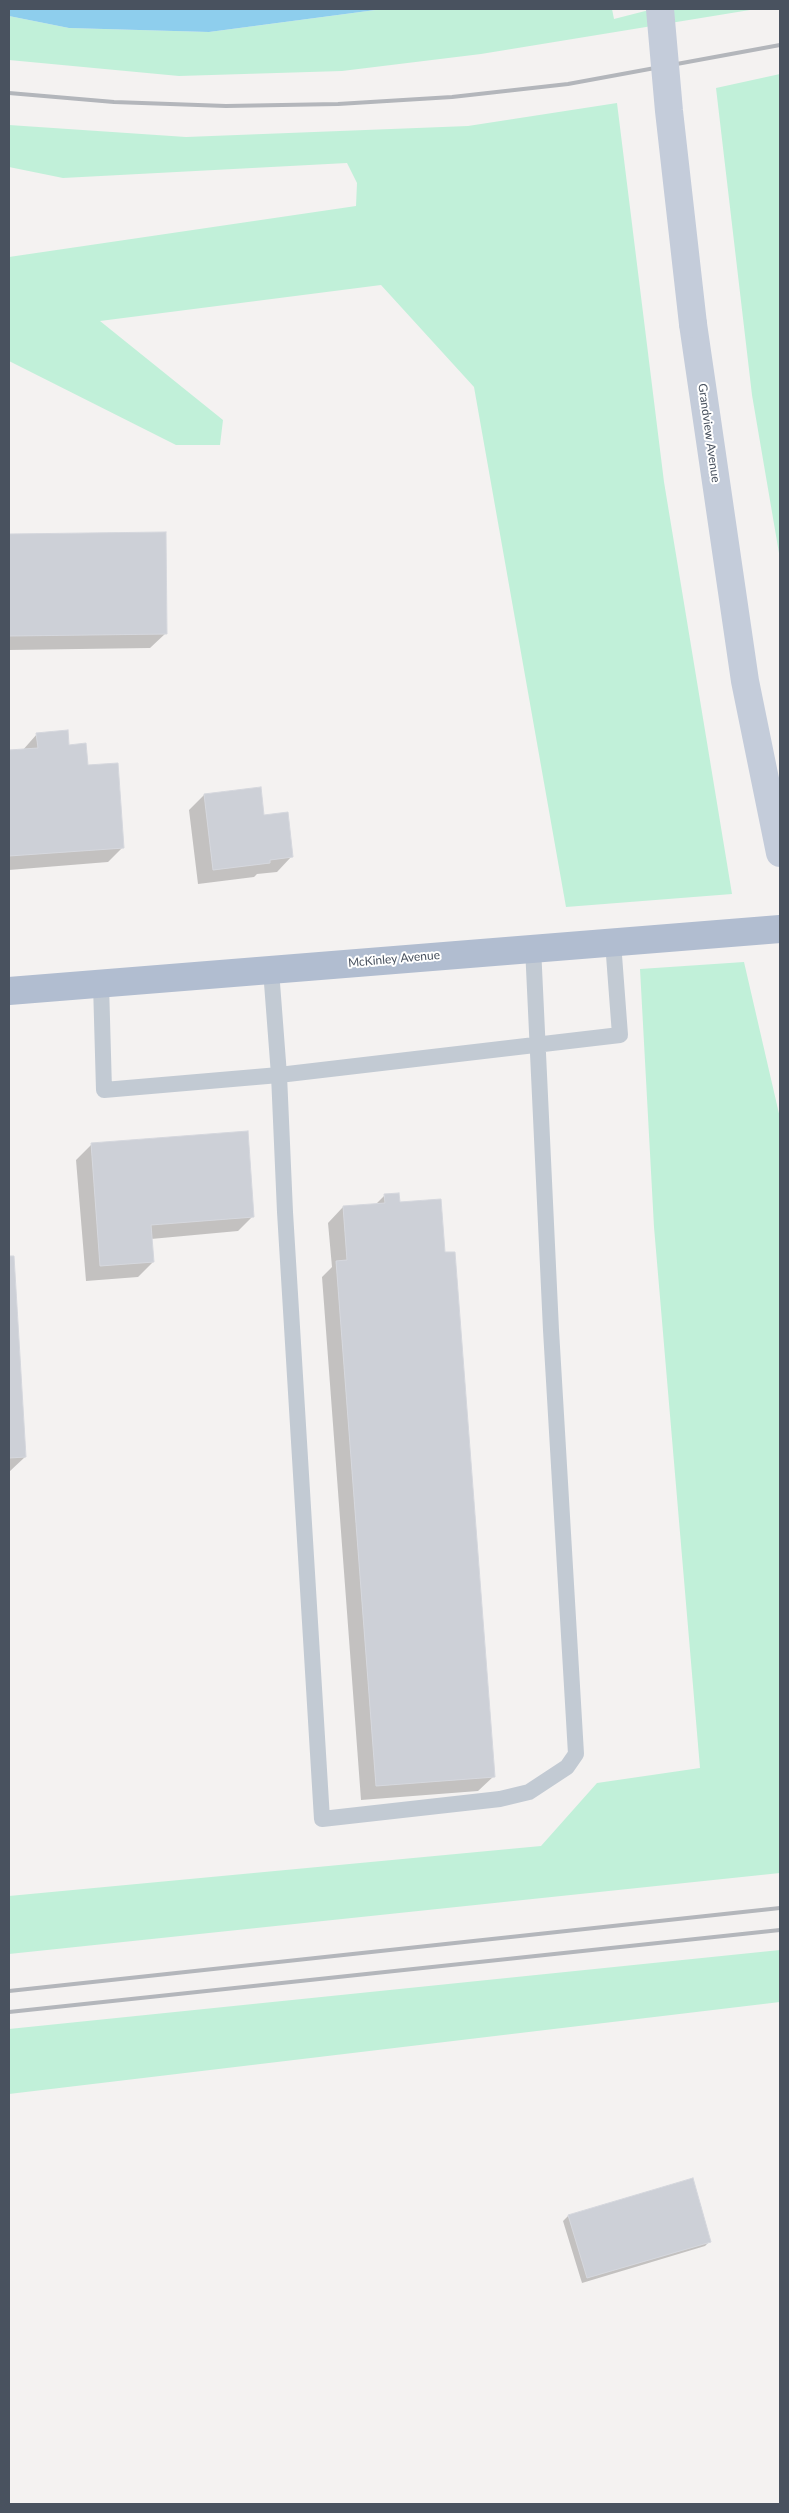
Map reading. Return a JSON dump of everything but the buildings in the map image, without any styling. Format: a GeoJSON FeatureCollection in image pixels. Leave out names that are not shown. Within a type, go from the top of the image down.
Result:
{"type":"FeatureCollection","features":[{"type":"Feature","properties":{"kind":"main road","name":"Grandview Avenue"},"geometry":{"type":"LineString","coordinates":[[660,9],[669,111],[693,324],[745,681],[780,853]]}},
{"type":"Feature","properties":{"kind":"main road","name":"McKinley Avenue"},"geometry":{"type":"LineString","coordinates":[[9,990],[780,928]]}},
{"type":"Feature","properties":{"kind":"lane"},"geometry":{"type":"LineString","coordinates":[[101,984],[104,1090],[279,1075],[538,1043],[620,1035],[613,942]]}},
{"type":"Feature","properties":{"kind":"lane"},"geometry":{"type":"LineString","coordinates":[[271,970],[279,1075],[285,1212],[322,1819],[500,1799],[529,1792],[562,1771],[576,1754],[551,1330],[533,947]]}},
{"type":"Feature","properties":{"kind":"green space"},"geometry":{"type":"Polygon","coordinates":[[[383,9],[612,9],[614,19],[653,9],[756,9],[481,54],[342,71],[179,76],[9,60],[9,16],[69,28],[209,32],[383,9]]]}},
{"type":"Feature","properties":{"kind":"green space"},"geometry":{"type":"Polygon","coordinates":[[[780,74],[780,559],[752,395],[716,88],[780,74]]]}},
{"type":"Feature","properties":{"kind":"green space"},"geometry":{"type":"Polygon","coordinates":[[[617,103],[664,482],[732,894],[566,907],[474,387],[381,285],[100,321],[223,420],[220,445],[176,445],[9,361],[9,257],[356,206],[357,183],[347,163],[63,178],[9,167],[9,125],[186,137],[468,126],[617,103]]]}},
{"type":"Feature","properties":{"kind":"green space"},"geometry":{"type":"Polygon","coordinates":[[[744,962],[780,1118],[780,1873],[9,1954],[9,1896],[541,1846],[597,1783],[700,1768],[654,1227],[640,969],[744,962]]]}},
{"type":"Feature","properties":{"kind":"green space"},"geometry":{"type":"Polygon","coordinates":[[[780,1950],[780,2002],[9,2094],[9,2029],[780,1950]]]}},
{"type":"Feature","properties":{"kind":"water"},"geometry":{"type":"Polygon","coordinates":[[[9,9],[383,9],[209,32],[69,28],[9,16],[9,9]]]}},
{"type":"Feature","properties":{"kind":"railway"},"geometry":{"type":"LineString","coordinates":[[9,93],[114,102],[226,106],[338,104],[452,97],[568,84],[780,45]]}},
{"type":"Feature","properties":{"kind":"railway"},"geometry":{"type":"LineString","coordinates":[[9,1991],[780,1908]]}},
{"type":"Feature","properties":{"kind":"railway"},"geometry":{"type":"LineString","coordinates":[[9,2012],[780,1930]]}}]}
